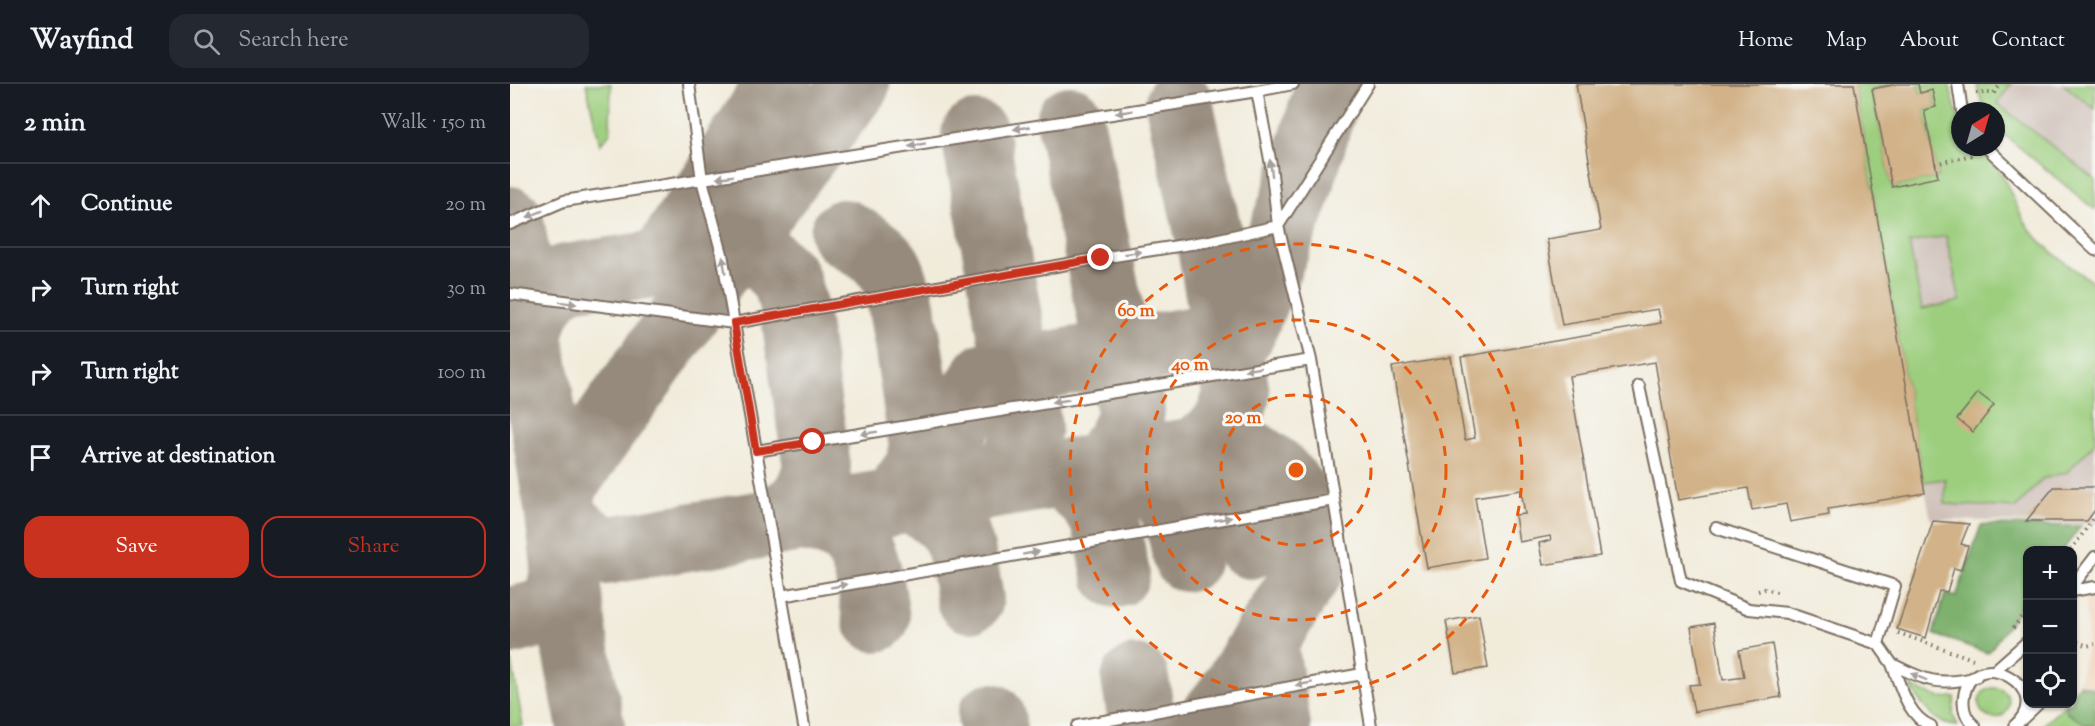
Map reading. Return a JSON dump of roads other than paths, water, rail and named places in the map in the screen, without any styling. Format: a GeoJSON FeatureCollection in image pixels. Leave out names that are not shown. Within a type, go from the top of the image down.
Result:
{"type":"FeatureCollection","features":[{"type":"Feature","properties":{"kind":"lane"},"geometry":{"type":"LineString","coordinates":[[689,84],[702,180],[722,254],[804,726]]}},
{"type":"Feature","properties":{"kind":"lane"},"geometry":{"type":"LineString","coordinates":[[510,224],[564,201],[1293,84]]}},
{"type":"Feature","properties":{"kind":"lane"},"geometry":{"type":"LineString","coordinates":[[510,294],[734,323],[1090,260],[1210,242],[1278,226],[1368,84]]}},
{"type":"Feature","properties":{"kind":"lane"},"geometry":{"type":"LineString","coordinates":[[1958,84],[1961,102]]}},
{"type":"Feature","properties":{"kind":"lane"},"geometry":{"type":"LineString","coordinates":[[1257,91],[1271,165],[1278,226],[1311,360],[1371,726]]}},
{"type":"Feature","properties":{"kind":"lane"},"geometry":{"type":"LineString","coordinates":[[1995,156],[2095,250]]}},
{"type":"Feature","properties":{"kind":"lane"},"geometry":{"type":"LineString","coordinates":[[756,451],[1311,360]]}},
{"type":"Feature","properties":{"kind":"lane"},"geometry":{"type":"LineString","coordinates":[[1639,386],[1681,581],[1749,609],[1787,613],[1878,644],[1892,664],[1908,704],[1924,723],[1931,726]]}},
{"type":"Feature","properties":{"kind":"lane"},"geometry":{"type":"LineString","coordinates":[[781,596],[1334,500]]}},
{"type":"Feature","properties":{"kind":"lane"},"geometry":{"type":"LineString","coordinates":[[1716,528],[1895,586],[1878,644]]}},
{"type":"Feature","properties":{"kind":"lane"},"geometry":{"type":"LineString","coordinates":[[2077,583],[2094,559]]}},
{"type":"Feature","properties":{"kind":"lane"},"geometry":{"type":"LineString","coordinates":[[2077,589],[2095,587]]}},
{"type":"Feature","properties":{"kind":"lane"},"geometry":{"type":"LineString","coordinates":[[1892,664],[1925,681],[1958,682],[1994,671],[2023,645]]}},
{"type":"Feature","properties":{"kind":"lane"},"geometry":{"type":"LineString","coordinates":[[1994,671],[2013,678],[2024,695],[2025,705],[2015,725]]}},
{"type":"Feature","properties":{"kind":"lane"},"geometry":{"type":"LineString","coordinates":[[1077,726],[1362,674]]}},
{"type":"Feature","properties":{"kind":"lane"},"geometry":{"type":"LineString","coordinates":[[1975,726],[1966,714],[1964,704],[1969,684],[1976,677]]}},
{"type":"Feature","properties":{"kind":"lane"},"geometry":{"type":"LineString","coordinates":[[2015,725],[2034,708]]}}]}
